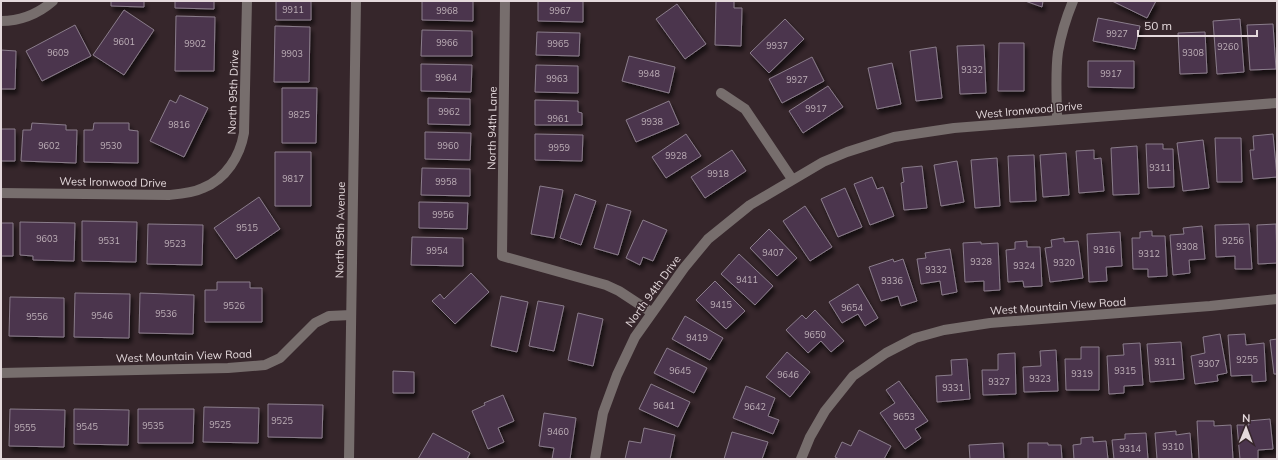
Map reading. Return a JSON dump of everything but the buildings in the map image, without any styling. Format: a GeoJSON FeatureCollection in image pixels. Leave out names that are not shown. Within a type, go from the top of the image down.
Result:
{"type":"FeatureCollection","features":[{"type":"Feature","properties":{"kind":"street"},"geometry":{"type":"LineString","coordinates":[[1,21],[22,19],[44,8],[53,1]]}},
{"type":"Feature","properties":{"kind":"street","name":"North 95th Drive"},"geometry":{"type":"LineString","coordinates":[[221,176],[231,166],[237,156],[242,146],[244,133],[247,1]]}},
{"type":"Feature","properties":{"kind":"street","name":"North 95th Avenue"},"geometry":{"type":"LineString","coordinates":[[349,459],[350,315],[356,1]]}},
{"type":"Feature","properties":{"kind":"street","name":"North 94th Lane"},"geometry":{"type":"LineString","coordinates":[[505,1],[502,256],[606,286],[619,291],[651,312]]}},
{"type":"Feature","properties":{"kind":"street"},"geometry":{"type":"LineString","coordinates":[[1057,120],[1058,53],[1065,20],[1072,1]]}},
{"type":"Feature","properties":{"kind":"street"},"geometry":{"type":"LineString","coordinates":[[721,93],[745,109],[792,179]]}},
{"type":"Feature","properties":{"kind":"street","name":"West Ironwood Drive"},"geometry":{"type":"LineString","coordinates":[[792,179],[823,162],[847,152],[894,137],[954,128],[1277,103]]}},
{"type":"Feature","properties":{"kind":"street","name":"West Ironwood Drive"},"geometry":{"type":"LineString","coordinates":[[1,193],[169,195],[203,189],[214,183],[221,176]]}},
{"type":"Feature","properties":{"kind":"street","name":"North 94th Drive"},"geometry":{"type":"LineString","coordinates":[[595,459],[603,412],[617,375],[635,337],[651,312],[708,239],[750,205],[792,179]]}},
{"type":"Feature","properties":{"kind":"street","name":"West Mountain View Road"},"geometry":{"type":"LineString","coordinates":[[801,459],[810,437],[825,411],[853,376],[886,353],[915,338],[944,330],[990,323],[1210,306],[1277,299]]}},
{"type":"Feature","properties":{"kind":"street","name":"West Mountain View Road"},"geometry":{"type":"LineString","coordinates":[[1,373],[228,368],[265,365],[280,358],[315,323],[329,316],[350,315]]}}]}
